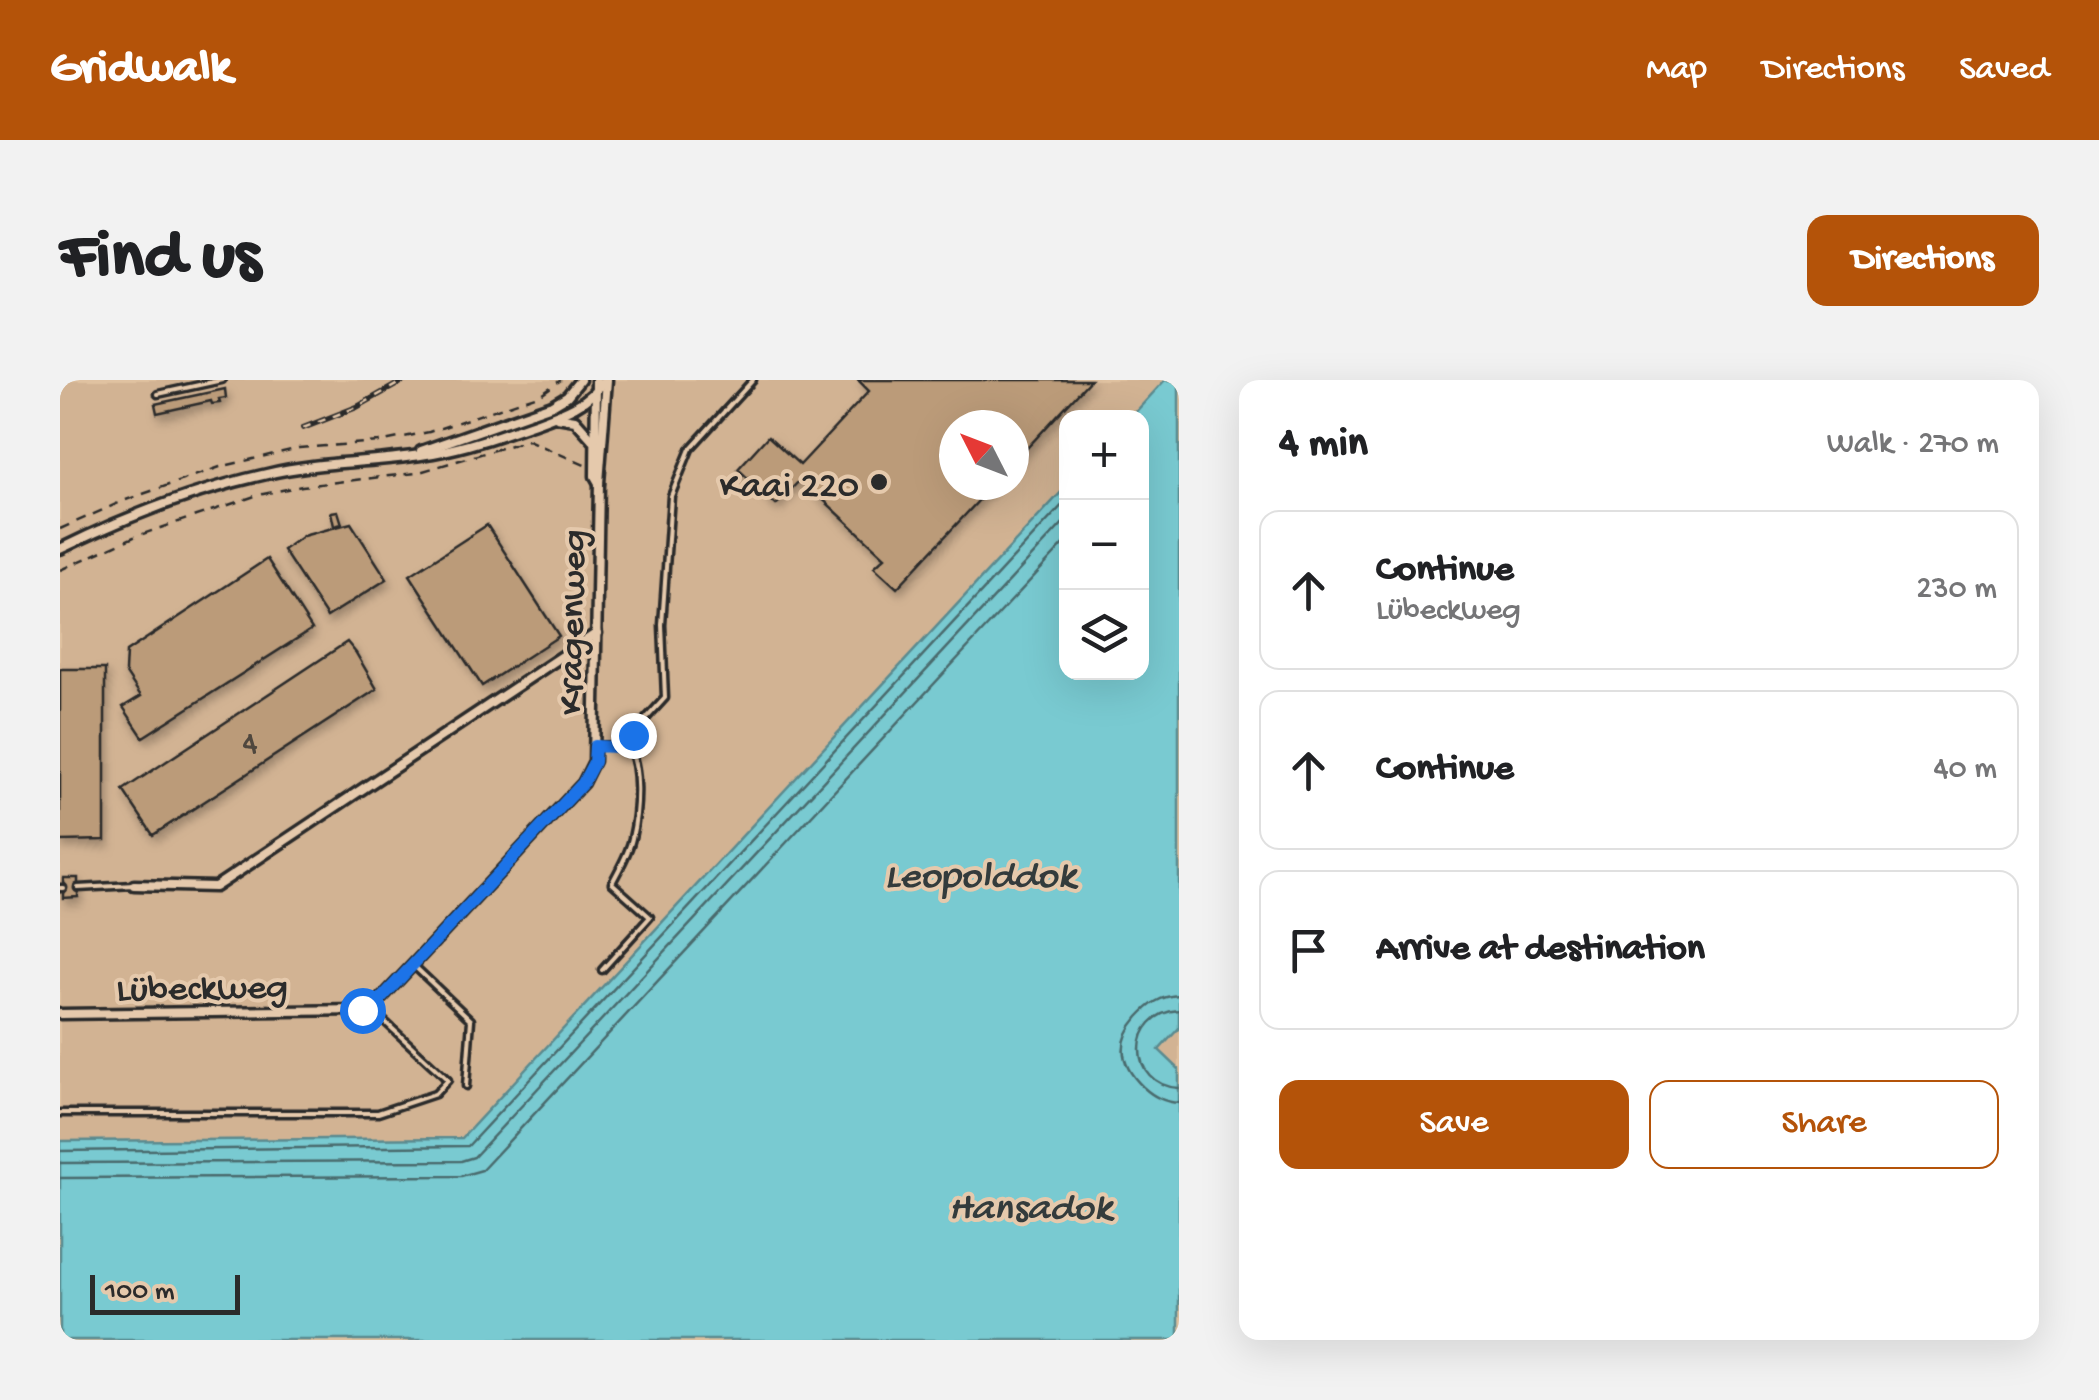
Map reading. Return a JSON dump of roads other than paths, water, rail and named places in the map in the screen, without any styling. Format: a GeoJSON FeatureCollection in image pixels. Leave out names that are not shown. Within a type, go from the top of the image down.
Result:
{"type":"FeatureCollection","features":[{"type":"Feature","properties":{"kind":"street"},"geometry":{"type":"LineString","coordinates":[[60,549],[116,524],[235,482],[314,466],[412,456],[552,404],[567,396],[580,380]]}},
{"type":"Feature","properties":{"kind":"street","name":"Kragenweg"},"geometry":{"type":"LineString","coordinates":[[596,380],[594,470],[599,482]]}},
{"type":"Feature","properties":{"kind":"street","name":"Kragenweg"},"geometry":{"type":"LineString","coordinates":[[412,456],[476,443],[547,419],[579,404],[605,380]]}},
{"type":"Feature","properties":{"kind":"street","name":"Kragenweg"},"geometry":{"type":"LineString","coordinates":[[413,965],[583,783],[594,762],[599,482],[605,380]]}},
{"type":"Feature","properties":{"kind":"street"},"geometry":{"type":"LineString","coordinates":[[552,404],[579,404],[595,415],[602,442]]}},
{"type":"Feature","properties":{"kind":"street"},"geometry":{"type":"LineString","coordinates":[[547,419],[575,420],[588,432],[595,450]]}},
{"type":"Feature","properties":{"kind":"street"},"geometry":{"type":"LineString","coordinates":[[134,886],[214,887],[596,633]]}},
{"type":"Feature","properties":{"kind":"street"},"geometry":{"type":"LineString","coordinates":[[369,1007],[413,965]]}},
{"type":"Feature","properties":{"kind":"street","name":"Lübeckweg"},"geometry":{"type":"LineString","coordinates":[[60,1014],[369,1007]]}},
{"type":"Feature","properties":{"kind":"lane"},"geometry":{"type":"LineString","coordinates":[[158,394],[222,380]]}},
{"type":"Feature","properties":{"kind":"lane"},"geometry":{"type":"LineString","coordinates":[[595,746],[616,747],[626,742],[660,704],[666,691],[662,625],[671,496],[690,449],[754,380]]}},
{"type":"Feature","properties":{"kind":"lane"},"geometry":{"type":"LineString","coordinates":[[602,970],[650,916],[612,883],[632,840],[636,801],[634,752],[626,742]]}},
{"type":"Feature","properties":{"kind":"lane"},"geometry":{"type":"LineString","coordinates":[[78,888],[134,886]]}},
{"type":"Feature","properties":{"kind":"lane"},"geometry":{"type":"LineString","coordinates":[[413,965],[471,1020],[466,1086]]}},
{"type":"Feature","properties":{"kind":"lane"},"geometry":{"type":"LineString","coordinates":[[60,1113],[378,1113],[435,1094],[448,1080],[369,1007]]}},
{"type":"Feature","properties":{"kind":"water"},"geometry":{"type":"Polygon","coordinates":[[[1165,380],[1179,380],[1179,1028],[1159,1050],[1179,1069],[1179,1340],[60,1340],[60,1141],[462,1138],[1059,495],[1059,680],[1149,680],[1149,410],[1137,410],[1165,380]]]}},
{"type":"Feature","properties":{"kind":"railway"},"geometry":{"type":"LineString","coordinates":[[303,428],[357,407],[405,380]]}},
{"type":"Feature","properties":{"kind":"place","name":"Kaai 220"},"geometry":{"type":"Point","coordinates":[879,482]}},
{"type":"Feature","properties":{"kind":"water label","name":"Leopolddok"},"geometry":{"type":"Point","coordinates":[980,872]}},
{"type":"Feature","properties":{"kind":"water label","name":"Hansadok"},"geometry":{"type":"Point","coordinates":[1030,1204]}}]}
